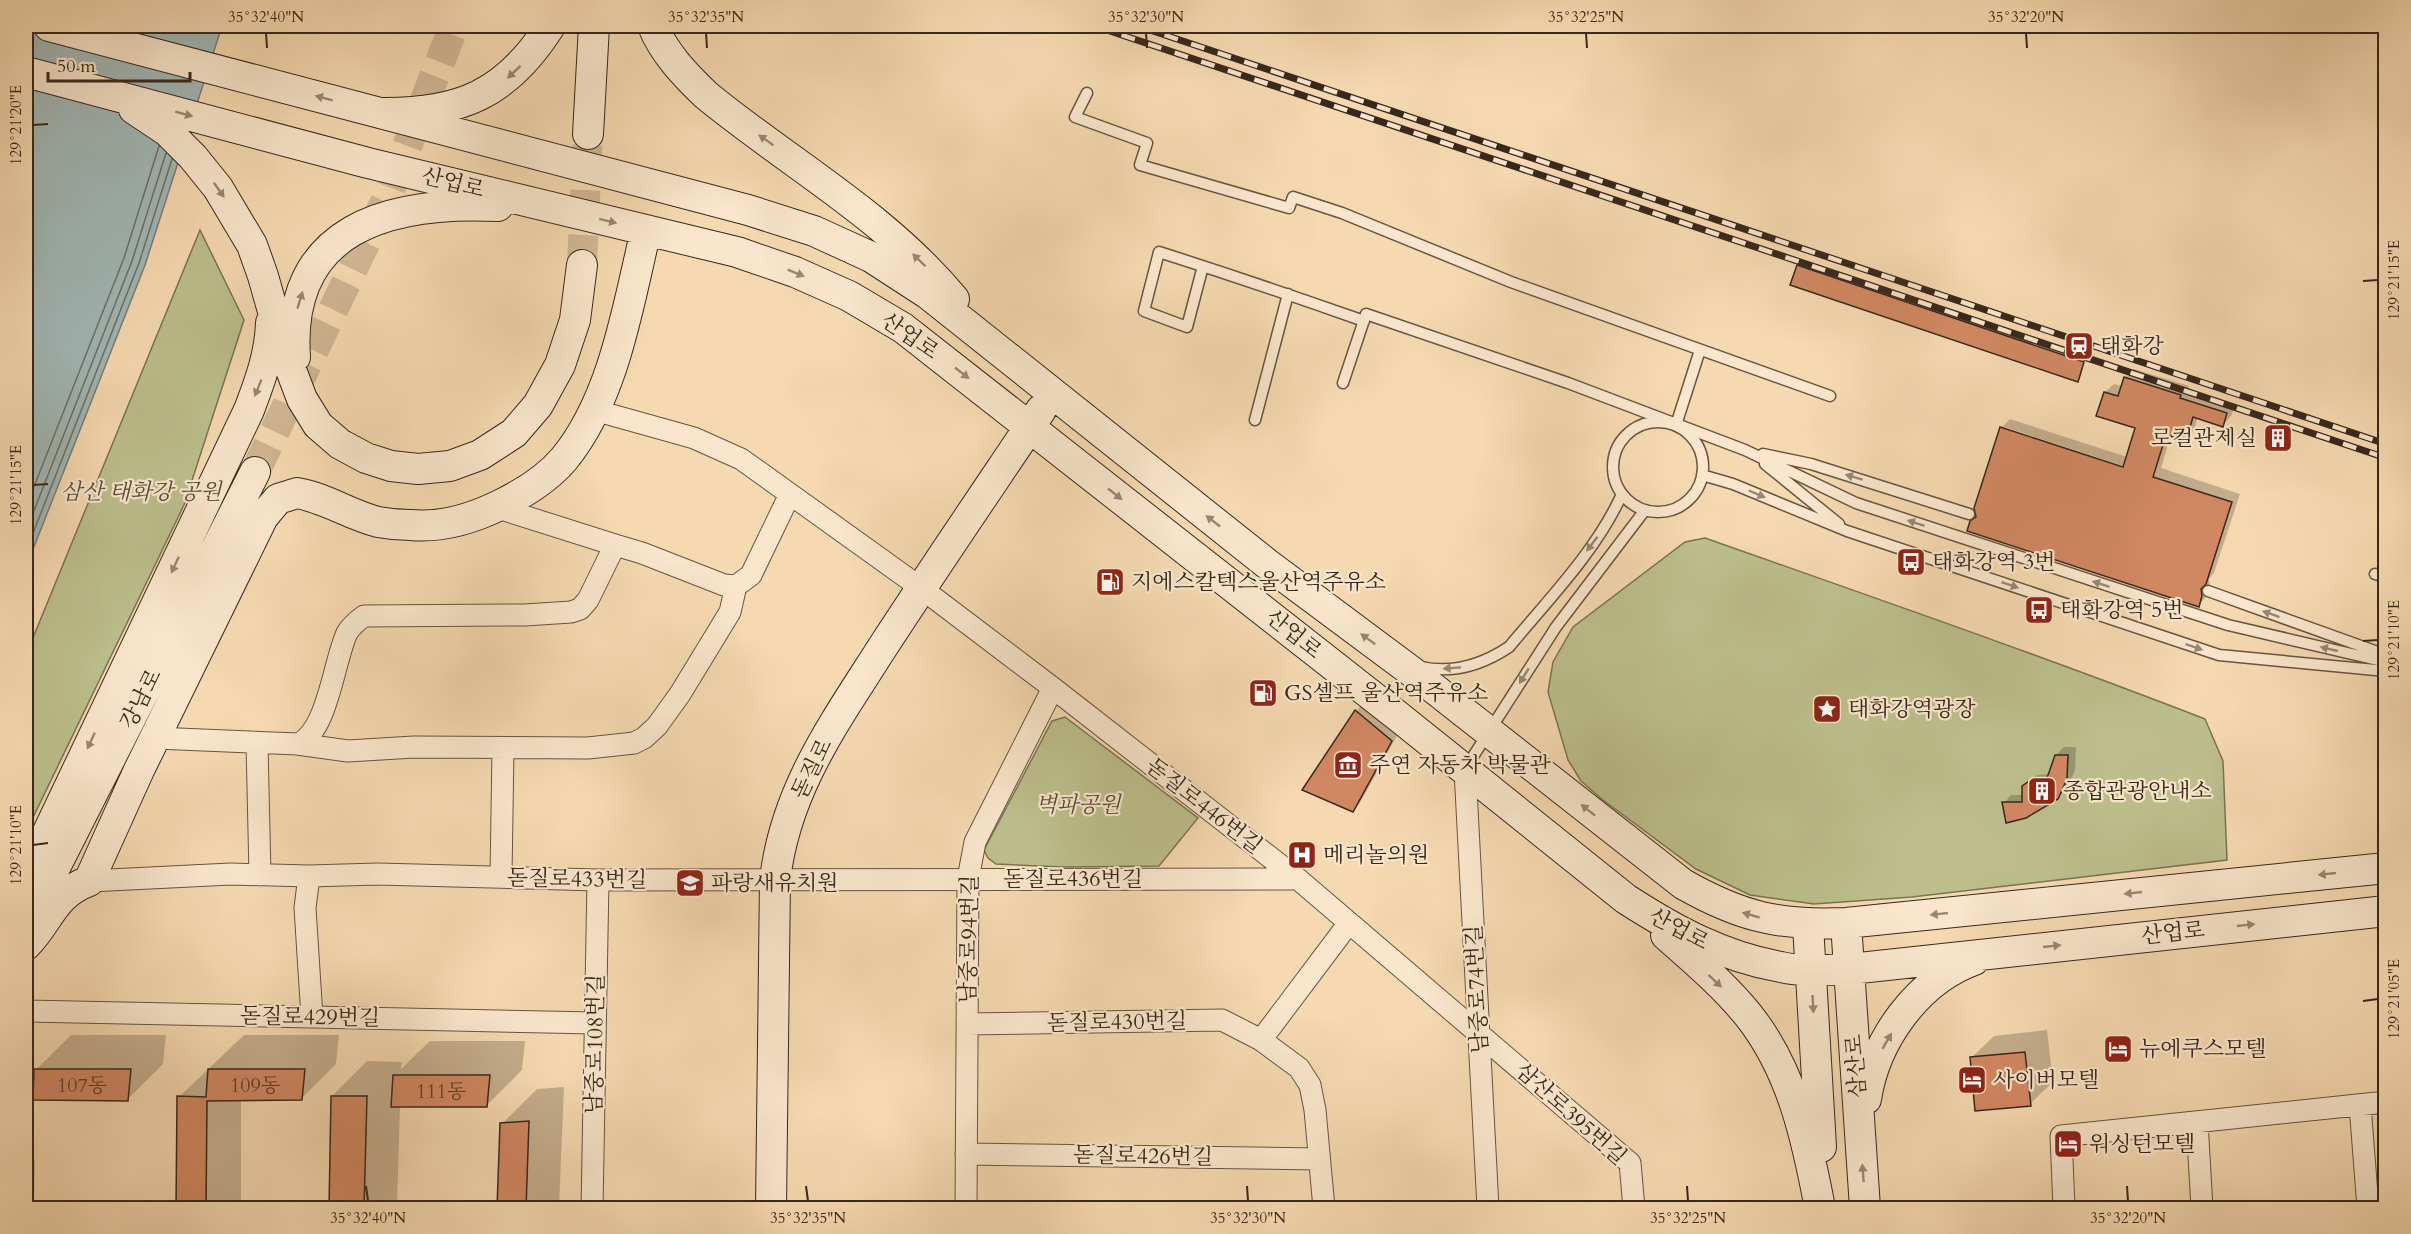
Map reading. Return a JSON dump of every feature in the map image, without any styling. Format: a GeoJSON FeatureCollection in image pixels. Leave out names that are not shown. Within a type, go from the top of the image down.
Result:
{"type":"FeatureCollection","features":[{"type":"Feature","properties":{"kind":"main road","name":"산업로"},"geometry":{"type":"LineString","coordinates":[[49,26],[748,210],[814,231],[880,263],[928,294],[1275,569],[1683,884],[1715,902],[1750,915],[1787,924],[1846,923],[2385,868]]}},
{"type":"Feature","properties":{"kind":"main road"},"geometry":{"type":"LineString","coordinates":[[380,113],[429,112],[471,100],[508,77],[525,62],[550,26]]}},
{"type":"Feature","properties":{"kind":"main road"},"geometry":{"type":"LineString","coordinates":[[588,134],[594,26]]}},
{"type":"Feature","properties":{"kind":"main road"},"geometry":{"type":"LineString","coordinates":[[653,26],[668,53],[706,95],[855,204],[906,247],[934,275],[983,338]]}},
{"type":"Feature","properties":{"kind":"main road"},"geometry":{"type":"LineString","coordinates":[[26,72],[93,90],[135,109],[167,131],[193,157],[218,188],[252,245],[264,276],[285,354],[302,399],[318,425],[340,444],[366,458],[391,466],[418,469],[450,466],[480,455],[514,433],[538,405],[560,365],[575,320],[582,265]]}},
{"type":"Feature","properties":{"kind":"main road","name":"산업로"},"geometry":{"type":"LineString","coordinates":[[93,90],[368,163],[737,252],[795,272],[849,296],[903,328],[1626,898],[1663,923],[1738,957],[1782,968],[1850,969],[2385,911]]}},
{"type":"Feature","properties":{"kind":"main road"},"geometry":{"type":"LineString","coordinates":[[302,399],[294,351],[296,313],[304,287],[317,263],[335,243],[356,227],[384,216],[411,210],[482,205],[566,211]]}},
{"type":"Feature","properties":{"kind":"main road"},"geometry":{"type":"LineString","coordinates":[[26,945],[46,915],[62,898],[73,887],[89,881],[155,738],[263,517],[278,499],[291,493],[306,494],[378,522],[413,526],[458,521],[495,507],[531,488],[556,467],[584,431],[594,410],[616,351],[646,230]]}},
{"type":"Feature","properties":{"kind":"main road"},"geometry":{"type":"LineString","coordinates":[[26,878],[249,410],[263,375],[271,340],[272,310]]}},
{"type":"Feature","properties":{"kind":"main road","name":"돋질로"},"geometry":{"type":"LineString","coordinates":[[771,1209],[775,880],[779,849],[795,801],[817,752],[921,588],[1053,393]]}},
{"type":"Feature","properties":{"kind":"main road","name":"강남로"},"geometry":{"type":"LineString","coordinates":[[26,925],[255,472]]}},
{"type":"Feature","properties":{"kind":"main road"},"geometry":{"type":"LineString","coordinates":[[1626,898],[1725,990],[1748,1014],[1766,1040],[1784,1073],[1801,1119],[1822,1209]]}},
{"type":"Feature","properties":{"kind":"main road","name":"삼산로"},"geometry":{"type":"LineString","coordinates":[[1846,923],[1865,1209]]}},
{"type":"Feature","properties":{"kind":"main road","name":"삼산로"},"geometry":{"type":"LineString","coordinates":[[1808,925],[1822,1209]]}},
{"type":"Feature","properties":{"kind":"main road"},"geometry":{"type":"LineString","coordinates":[[1861,1137],[1872,1071],[1883,1047],[1902,1017],[1927,988],[1947,974],[1969,962],[1994,953]]}},
{"type":"Feature","properties":{"kind":"street","name":"돋질로446번길"},"geometry":{"type":"LineString","coordinates":[[594,410],[694,438],[741,459],[921,588],[1053,688],[1298,879],[1480,1033]]}},
{"type":"Feature","properties":{"kind":"street"},"geometry":{"type":"LineString","coordinates":[[155,738],[297,744],[348,751],[414,747],[609,747],[634,743],[644,738],[657,726],[680,694],[730,612],[736,586],[751,575],[790,494]]}},
{"type":"Feature","properties":{"kind":"street"},"geometry":{"type":"LineString","coordinates":[[495,507],[642,553],[724,585],[736,586]]}},
{"type":"Feature","properties":{"kind":"street"},"geometry":{"type":"LineString","coordinates":[[297,744],[306,741],[315,730],[337,670],[347,634],[364,616],[525,615],[571,612],[580,609],[588,600],[615,545]]}},
{"type":"Feature","properties":{"kind":"street","name":"남중로94번길"},"geometry":{"type":"LineString","coordinates":[[966,1209],[968,879],[975,842],[1053,688]]}},
{"type":"Feature","properties":{"kind":"street"},"geometry":{"type":"LineString","coordinates":[[257,744],[260,875]]}},
{"type":"Feature","properties":{"kind":"street"},"geometry":{"type":"LineString","coordinates":[[501,877],[503,748]]}},
{"type":"Feature","properties":{"kind":"street","name":"남중로74번길"},"geometry":{"type":"LineString","coordinates":[[1465,770],[1488,1209]]}},
{"type":"Feature","properties":{"kind":"street","name":"돋질로433번길"},"geometry":{"type":"LineString","coordinates":[[89,881],[231,874],[309,876],[378,874],[598,880],[775,880]]}},
{"type":"Feature","properties":{"kind":"street"},"geometry":{"type":"LineString","coordinates":[[309,876],[306,908],[312,1017]]}},
{"type":"Feature","properties":{"kind":"street","name":"돋질로436번길"},"geometry":{"type":"LineString","coordinates":[[775,880],[1298,879]]}},
{"type":"Feature","properties":{"kind":"street","name":"남중로108번길"},"geometry":{"type":"LineString","coordinates":[[592,1209],[598,880]]}},
{"type":"Feature","properties":{"kind":"street"},"geometry":{"type":"LineString","coordinates":[[1261,1040],[1349,923]]}},
{"type":"Feature","properties":{"kind":"street","name":"돋질로429번길"},"geometry":{"type":"LineString","coordinates":[[26,1011],[595,1023]]}},
{"type":"Feature","properties":{"kind":"street","name":"돋질로430번길"},"geometry":{"type":"LineString","coordinates":[[967,1024],[1221,1020],[1261,1040],[1299,1068],[1310,1085],[1315,1110],[1324,1209]]}},
{"type":"Feature","properties":{"kind":"street","name":"삼산로395번길"},"geometry":{"type":"LineString","coordinates":[[1480,1033],[1630,1163],[1634,1209]]}},
{"type":"Feature","properties":{"kind":"street"},"geometry":{"type":"LineString","coordinates":[[2064,1209],[2061,1136],[2385,1102]]}},
{"type":"Feature","properties":{"kind":"street"},"geometry":{"type":"LineString","coordinates":[[2360,1105],[2368,1209]]}},
{"type":"Feature","properties":{"kind":"street"},"geometry":{"type":"LineString","coordinates":[[2197,1122],[2202,1209]]}},
{"type":"Feature","properties":{"kind":"street","name":"돋질로426번길"},"geometry":{"type":"LineString","coordinates":[[966,1154],[1319,1159]]}},
{"type":"Feature","properties":{"kind":"lane"},"geometry":{"type":"LineString","coordinates":[[1087,93],[1075,117],[1147,142],[1140,165],[1289,208],[1293,197],[1342,213],[1511,282],[1830,396]]}},
{"type":"Feature","properties":{"kind":"lane"},"geometry":{"type":"LineString","coordinates":[[1203,266],[1187,327],[1144,311],[1159,252],[1203,266],[1288,294],[1364,321]]}},
{"type":"Feature","properties":{"kind":"lane"},"geometry":{"type":"LineString","coordinates":[[1255,420],[1288,294]]}},
{"type":"Feature","properties":{"kind":"lane"},"geometry":{"type":"LineString","coordinates":[[1343,383],[1366,315],[1568,382],[1745,450],[1856,503],[2228,625],[2385,662]]}},
{"type":"Feature","properties":{"kind":"lane"},"geometry":{"type":"LineString","coordinates":[[1676,425],[1700,350]]}},
{"type":"Feature","properties":{"kind":"lane"},"geometry":{"type":"LineString","coordinates":[[1661,422],[1676,425],[1688,434],[1697,446],[1702,460],[1702,475],[1697,489],[1681,505],[1660,512],[1645,510],[1632,504],[1622,494],[1615,480],[1613,466],[1616,452],[1623,439],[1633,429],[1647,423],[1661,422]]}},
{"type":"Feature","properties":{"kind":"lane"},"geometry":{"type":"LineString","coordinates":[[1745,450],[1811,464],[1970,514]]}},
{"type":"Feature","properties":{"kind":"lane"},"geometry":{"type":"LineString","coordinates":[[1745,450],[1847,531]]}},
{"type":"Feature","properties":{"kind":"lane"},"geometry":{"type":"LineString","coordinates":[[1702,475],[1733,484],[1847,531],[2218,655],[2385,671]]}},
{"type":"Feature","properties":{"kind":"lane"},"geometry":{"type":"LineString","coordinates":[[1398,662],[1425,668],[1450,669],[1472,666],[1491,659],[1509,647],[1595,540],[1611,517],[1622,494]]}},
{"type":"Feature","properties":{"kind":"lane"},"geometry":{"type":"LineString","coordinates":[[1465,770],[1556,627],[1645,510]]}},
{"type":"Feature","properties":{"kind":"lane"},"geometry":{"type":"LineString","coordinates":[[2208,591],[2385,655]]}},
{"type":"Feature","properties":{"kind":"green space","name":"삼산 태화강 공원"},"geometry":{"type":"Polygon","coordinates":[[[200,230],[244,320],[184,505],[26,832],[26,655],[200,230]]]}},
{"type":"Feature","properties":{"kind":"green space","name":"태화강역광장"},"geometry":{"type":"Polygon","coordinates":[[[1705,538],[2018,649],[2205,719],[2223,761],[2227,860],[1912,897],[1814,904],[1750,895],[1696,869],[1581,781],[1568,760],[1548,692],[1553,662],[1573,627],[1685,542],[1705,538]]]}},
{"type":"Feature","properties":{"kind":"green space","name":"벽파공원"},"geometry":{"type":"Polygon","coordinates":[[[1065,717],[1198,818],[1159,866],[1064,867],[996,864],[988,858],[984,850],[1052,721],[1065,717]]]}},
{"type":"Feature","properties":{"kind":"water"},"geometry":{"type":"Polygon","coordinates":[[[26,26],[222,26],[145,265],[26,567],[26,26]]]}},
{"type":"Feature","properties":{"kind":"building"},"geometry":{"type":"Polygon","coordinates":[[[1797,265],[2084,362],[2078,382],[1790,285],[1797,265]]]}},
{"type":"Feature","properties":{"kind":"building"},"geometry":{"type":"Polygon","coordinates":[[[2124,377],[2181,395],[2180,398],[2227,413],[2223,427],[2193,417],[2186,441],[2166,435],[2153,477],[2232,502],[2206,584],[2201,589],[2199,607],[1967,531],[1970,521],[1976,517],[1974,508],[2000,427],[2123,467],[2135,428],[2096,416],[2104,392],[2118,396],[2124,377]]]}},
{"type":"Feature","properties":{"kind":"building","name":"주연 자동차 박물관"},"geometry":{"type":"Polygon","coordinates":[[[1355,710],[1392,741],[1353,812],[1302,790],[1355,710]]]}},
{"type":"Feature","properties":{"kind":"building","name":"종합관광안내소"},"geometry":{"type":"Polygon","coordinates":[[[2055,755],[2068,755],[2067,779],[2058,799],[2026,818],[2006,823],[2002,802],[2022,802],[2022,786],[2028,782],[2046,781],[2055,755]]]}},
{"type":"Feature","properties":{"kind":"building"},"geometry":{"type":"Polygon","coordinates":[[[2025,1052],[2031,1106],[1975,1111],[1970,1057],[2025,1052]]]}},
{"type":"Feature","properties":{"kind":"building"},"geometry":{"type":"Polygon","coordinates":[[[34,1069],[131,1069],[128,1101],[33,1100],[34,1069]]]}},
{"type":"Feature","properties":{"kind":"building"},"geometry":{"type":"Polygon","coordinates":[[[208,1069],[305,1069],[302,1100],[207,1101],[206,1209],[176,1209],[177,1096],[206,1097],[208,1069]]]}},
{"type":"Feature","properties":{"kind":"building"},"geometry":{"type":"Polygon","coordinates":[[[393,1075],[490,1075],[487,1107],[391,1107],[393,1075]]]}},
{"type":"Feature","properties":{"kind":"building"},"geometry":{"type":"Polygon","coordinates":[[[331,1096],[367,1096],[364,1209],[329,1209],[331,1096]]]}},
{"type":"Feature","properties":{"kind":"building"},"geometry":{"type":"Polygon","coordinates":[[[529,1121],[526,1209],[497,1209],[500,1123],[529,1121]]]}},
{"type":"Feature","properties":{"kind":"tunnel"},"geometry":{"type":"LineString","coordinates":[[255,472],[386,200],[454,26]]}},
{"type":"Feature","properties":{"kind":"tunnel"},"geometry":{"type":"LineString","coordinates":[[582,265],[588,134]]}},
{"type":"Feature","properties":{"kind":"railway"},"geometry":{"type":"LineString","coordinates":[[1095,26],[2386,458]]}},
{"type":"Feature","properties":{"kind":"railway"},"geometry":{"type":"LineString","coordinates":[[1138,26],[2386,444]]}},
{"type":"Feature","properties":{"kind":"place","name":"태화강"},"geometry":{"type":"Point","coordinates":[2079,346]}},
{"type":"Feature","properties":{"kind":"place","name":"로컬관제실"},"geometry":{"type":"Point","coordinates":[2278,438]}},
{"type":"Feature","properties":{"kind":"place","name":"태화강역 3번"},"geometry":{"type":"Point","coordinates":[1911,562]}},
{"type":"Feature","properties":{"kind":"place","name":"지에스칼텍스울산역주유소"},"geometry":{"type":"Point","coordinates":[1110,582]}},
{"type":"Feature","properties":{"kind":"place","name":"태화강역 5번"},"geometry":{"type":"Point","coordinates":[2039,610]}},
{"type":"Feature","properties":{"kind":"place","name":"GS셀프 울산역주유소"},"geometry":{"type":"Point","coordinates":[1263,693]}},
{"type":"Feature","properties":{"kind":"place","name":"태화강역광장"},"geometry":{"type":"Point","coordinates":[1827,709]}},
{"type":"Feature","properties":{"kind":"place","name":"주연 자동차 박물관"},"geometry":{"type":"Point","coordinates":[1348,765]}},
{"type":"Feature","properties":{"kind":"place","name":"종합관광안내소"},"geometry":{"type":"Point","coordinates":[2042,791]}},
{"type":"Feature","properties":{"kind":"place","name":"메리놀의원"},"geometry":{"type":"Point","coordinates":[1302,855]}},
{"type":"Feature","properties":{"kind":"place","name":"파랑새유치원"},"geometry":{"type":"Point","coordinates":[690,883]}},
{"type":"Feature","properties":{"kind":"place","name":"뉴에쿠스모텔"},"geometry":{"type":"Point","coordinates":[2118,1049]}},
{"type":"Feature","properties":{"kind":"place","name":"사이버모텔"},"geometry":{"type":"Point","coordinates":[1972,1080]}},
{"type":"Feature","properties":{"kind":"place","name":"워싱턴모텔"},"geometry":{"type":"Point","coordinates":[2068,1144]}}]}
